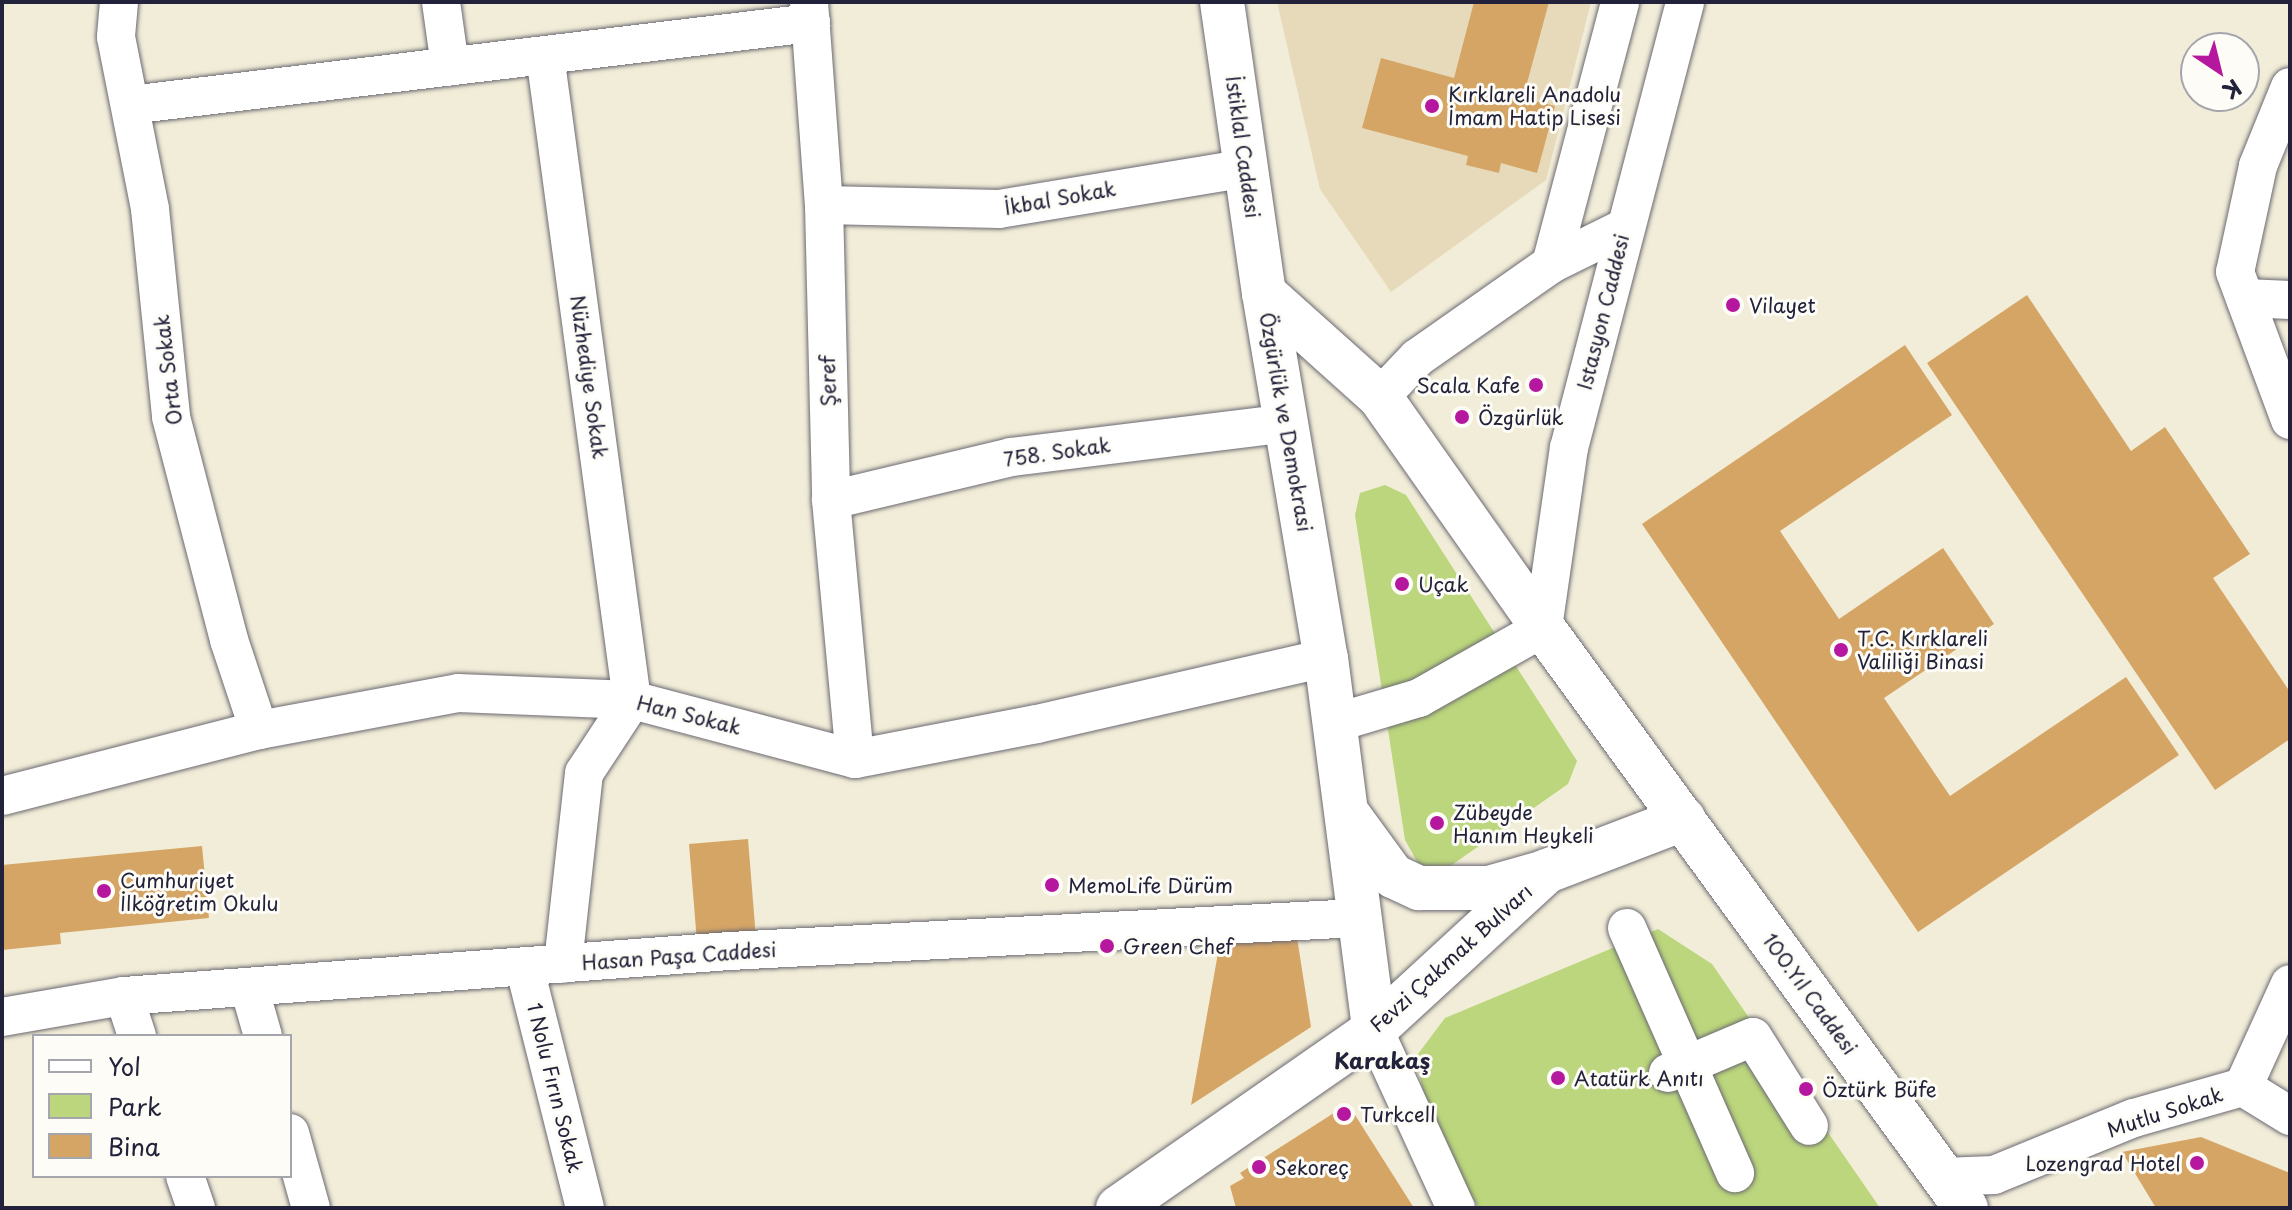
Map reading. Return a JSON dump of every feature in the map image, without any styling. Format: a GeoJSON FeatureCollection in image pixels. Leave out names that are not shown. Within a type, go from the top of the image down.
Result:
{"type":"FeatureCollection","features":[{"type":"Feature","properties":{"kind":"street","name":"Orta Sokak"},"geometry":{"type":"LineString","coordinates":[[119,2],[116,37],[150,209],[171,417],[229,640],[259,730]]}},
{"type":"Feature","properties":{"kind":"street"},"geometry":{"type":"LineString","coordinates":[[441,2],[450,66]]}},
{"type":"Feature","properties":{"kind":"street","name":"İstiklal Caddesi"},"geometry":{"type":"LineString","coordinates":[[1222,2],[1264,293]]}},
{"type":"Feature","properties":{"kind":"street"},"geometry":{"type":"LineString","coordinates":[[1551,264],[1620,2]]}},
{"type":"Feature","properties":{"kind":"street","name":"Istasyon Caddesi"},"geometry":{"type":"LineString","coordinates":[[1543,628],[1569,448],[1685,2]]}},
{"type":"Feature","properties":{"kind":"street"},"geometry":{"type":"LineString","coordinates":[[130,105],[545,55],[810,13]]}},
{"type":"Feature","properties":{"kind":"street","name":"Şeref"},"geometry":{"type":"LineString","coordinates":[[810,13],[824,205],[831,500],[855,759]]}},
{"type":"Feature","properties":{"kind":"street","name":"Nüzhediye Sokak"},"geometry":{"type":"LineString","coordinates":[[545,55],[632,700]]}},
{"type":"Feature","properties":{"kind":"street"},"geometry":{"type":"LineString","coordinates":[[2290,87],[2258,166],[2235,272],[2290,420]]}},
{"type":"Feature","properties":{"kind":"street","name":"İkbal Sokak"},"geometry":{"type":"LineString","coordinates":[[824,205],[999,209],[1246,168]]}},
{"type":"Feature","properties":{"kind":"street"},"geometry":{"type":"LineString","coordinates":[[1380,397],[1417,358],[1551,264],[1624,228]]}},
{"type":"Feature","properties":{"kind":"street","name":"Özgürlük ve Demokrasi"},"geometry":{"type":"LineString","coordinates":[[1264,293],[1380,397],[1683,819]]}},
{"type":"Feature","properties":{"kind":"street","name":"Özgürlük ve Demokrasi"},"geometry":{"type":"LineString","coordinates":[[1264,293],[1326,658],[1374,1030]]}},
{"type":"Feature","properties":{"kind":"street"},"geometry":{"type":"LineString","coordinates":[[2245,298],[2290,300]]}},
{"type":"Feature","properties":{"kind":"street","name":"758. Sokak"},"geometry":{"type":"LineString","coordinates":[[831,500],[1011,457],[1287,423]]}},
{"type":"Feature","properties":{"kind":"street"},"geometry":{"type":"LineString","coordinates":[[1335,723],[1419,698],[1543,628]]}},
{"type":"Feature","properties":{"kind":"street","name":"Han Sokak"},"geometry":{"type":"LineString","coordinates":[[2,796],[259,730],[458,693],[632,700],[855,759],[1037,724],[1326,658]]}},
{"type":"Feature","properties":{"kind":"street"},"geometry":{"type":"LineString","coordinates":[[563,964],[584,773],[632,700]]}},
{"type":"Feature","properties":{"kind":"street","name":"Fevzi Çakmak Bulvarı"},"geometry":{"type":"LineString","coordinates":[[1346,811],[1393,876],[1419,888],[1489,888],[1547,871],[1683,819]]}},
{"type":"Feature","properties":{"kind":"street","name":"100.Yıl Caddesi"},"geometry":{"type":"LineString","coordinates":[[1683,819],[1955,1192]]}},
{"type":"Feature","properties":{"kind":"street","name":"Fevzi Çakmak Bulvarı"},"geometry":{"type":"LineString","coordinates":[[1118,1208],[1374,1030],[1547,871]]}},
{"type":"Feature","properties":{"kind":"street","name":"Hasan Paşa Caddesi"},"geometry":{"type":"LineString","coordinates":[[2,1017],[124,996],[525,969],[730,951],[1358,918]]}},
{"type":"Feature","properties":{"kind":"street"},"geometry":{"type":"LineString","coordinates":[[1627,928],[1679,1069],[1735,1173]]}},
{"type":"Feature","properties":{"kind":"street","name":"1 Nolu Fırın Sokak"},"geometry":{"type":"LineString","coordinates":[[525,969],[585,1208]]}},
{"type":"Feature","properties":{"kind":"street"},"geometry":{"type":"LineString","coordinates":[[2243,1087],[2290,984]]}},
{"type":"Feature","properties":{"kind":"street"},"geometry":{"type":"LineString","coordinates":[[249,987],[262,1034]]}},
{"type":"Feature","properties":{"kind":"street"},"geometry":{"type":"LineString","coordinates":[[124,996],[136,1034]]}},
{"type":"Feature","properties":{"kind":"street"},"geometry":{"type":"LineString","coordinates":[[1374,1030],[1456,1208]]}},
{"type":"Feature","properties":{"kind":"street"},"geometry":{"type":"LineString","coordinates":[[1679,1069],[1753,1037],[1809,1126]]}},
{"type":"Feature","properties":{"kind":"street","name":"Mutlu Sokak"},"geometry":{"type":"LineString","coordinates":[[1955,1192],[2134,1118],[2243,1087],[2290,1116]]}},
{"type":"Feature","properties":{"kind":"street"},"geometry":{"type":"LineString","coordinates":[[292,1140],[311,1208]]}},
{"type":"Feature","properties":{"kind":"street"},"geometry":{"type":"LineString","coordinates":[[186,1178],[196,1208]]}},
{"type":"Feature","properties":{"kind":"shaded area","name":"Kırklareli Anadolu İmam Hatip Lisesi"},"geometry":{"type":"Polygon","coordinates":[[[1277,2],[1591,2],[1546,180],[1391,292],[1320,189],[1277,2]]]}},
{"type":"Feature","properties":{"kind":"green space"},"geometry":{"type":"Polygon","coordinates":[[[1385,485],[1406,495],[1577,761],[1568,784],[1446,869],[1419,865],[1405,840],[1355,515],[1360,493],[1385,485]]]}},
{"type":"Feature","properties":{"kind":"green space"},"geometry":{"type":"Polygon","coordinates":[[[1658,929],[1712,964],[1880,1208],[1479,1208],[1462,1181],[1425,1098],[1415,1058],[1445,1018],[1658,929]]]}},
{"type":"Feature","properties":{"kind":"building"},"geometry":{"type":"Polygon","coordinates":[[[1474,2],[1549,2],[1523,98],[1555,106],[1537,173],[1501,163],[1499,173],[1466,165],[1468,156],[1362,128],[1381,58],[1454,78],[1474,2]]]}},
{"type":"Feature","properties":{"kind":"building"},"geometry":{"type":"Polygon","coordinates":[[[2027,295],[2131,451],[2165,427],[2250,554],[2213,578],[2290,692],[2290,739],[2215,790],[1927,363],[2027,295]]]}},
{"type":"Feature","properties":{"kind":"building","name":"T.C. Kırklareli Valiliği Binasi"},"geometry":{"type":"Polygon","coordinates":[[[1905,345],[1952,415],[1780,531],[1839,619],[1943,548],[1994,624],[1884,698],[1950,796],[2126,677],[2179,755],[1918,932],[1642,524],[1905,345]]]}},
{"type":"Feature","properties":{"kind":"building"},"geometry":{"type":"Polygon","coordinates":[[[748,839],[756,938],[697,942],[689,844],[748,839]]]}},
{"type":"Feature","properties":{"kind":"building","name":"Cumhuriyet İlköğretim Okulu"},"geometry":{"type":"Polygon","coordinates":[[[202,846],[209,918],[60,933],[61,944],[2,950],[2,865],[202,846]]]}},
{"type":"Feature","properties":{"kind":"building"},"geometry":{"type":"Polygon","coordinates":[[[1296,931],[1311,1027],[1191,1105],[1218,953],[1216,937],[1296,931]]]}},
{"type":"Feature","properties":{"kind":"building"},"geometry":{"type":"Polygon","coordinates":[[[1348,1104],[1414,1208],[1236,1208],[1230,1186],[1244,1178],[1240,1173],[1348,1104]]]}},
{"type":"Feature","properties":{"kind":"building","name":"Lozengrad Hotel"},"geometry":{"type":"Polygon","coordinates":[[[2201,1137],[2290,1173],[2290,1208],[2156,1208],[2122,1152],[2201,1137]]]}},
{"type":"Feature","properties":{"kind":"place","name":"Kırklareli Anadolu İmam Hatip Lisesi"},"geometry":{"type":"Point","coordinates":[1432,106]}},
{"type":"Feature","properties":{"kind":"place","name":"Vilayet"},"geometry":{"type":"Point","coordinates":[1733,305]}},
{"type":"Feature","properties":{"kind":"place","name":"Scala Kafe"},"geometry":{"type":"Point","coordinates":[1536,385]}},
{"type":"Feature","properties":{"kind":"place","name":"Özgürlük"},"geometry":{"type":"Point","coordinates":[1462,417]}},
{"type":"Feature","properties":{"kind":"place","name":"Uçak"},"geometry":{"type":"Point","coordinates":[1402,584]}},
{"type":"Feature","properties":{"kind":"place","name":"T.C. Kırklareli Valiliği Binasi"},"geometry":{"type":"Point","coordinates":[1841,650]}},
{"type":"Feature","properties":{"kind":"place","name":"Zübeyde Hanım Heykeli"},"geometry":{"type":"Point","coordinates":[1437,823]}},
{"type":"Feature","properties":{"kind":"place","name":"MemoLife Dürüm"},"geometry":{"type":"Point","coordinates":[1052,885]}},
{"type":"Feature","properties":{"kind":"place","name":"Cumhuriyet İlköğretim Okulu"},"geometry":{"type":"Point","coordinates":[104,891]}},
{"type":"Feature","properties":{"kind":"place","name":"Green Chef"},"geometry":{"type":"Point","coordinates":[1107,946]}},
{"type":"Feature","properties":{"kind":"place","name":"Atatürk Anıtı"},"geometry":{"type":"Point","coordinates":[1558,1078]}},
{"type":"Feature","properties":{"kind":"place","name":"Öztürk Büfe"},"geometry":{"type":"Point","coordinates":[1806,1089]}},
{"type":"Feature","properties":{"kind":"place","name":"Turkcell"},"geometry":{"type":"Point","coordinates":[1344,1114]}},
{"type":"Feature","properties":{"kind":"place","name":"Lozengrad Hotel"},"geometry":{"type":"Point","coordinates":[2197,1163]}},
{"type":"Feature","properties":{"kind":"place","name":"Sekoreç"},"geometry":{"type":"Point","coordinates":[1259,1167]}},
{"type":"Feature","properties":{"kind":"district","name":"Karakaş"},"geometry":{"type":"Point","coordinates":[1382,1060]}}]}
